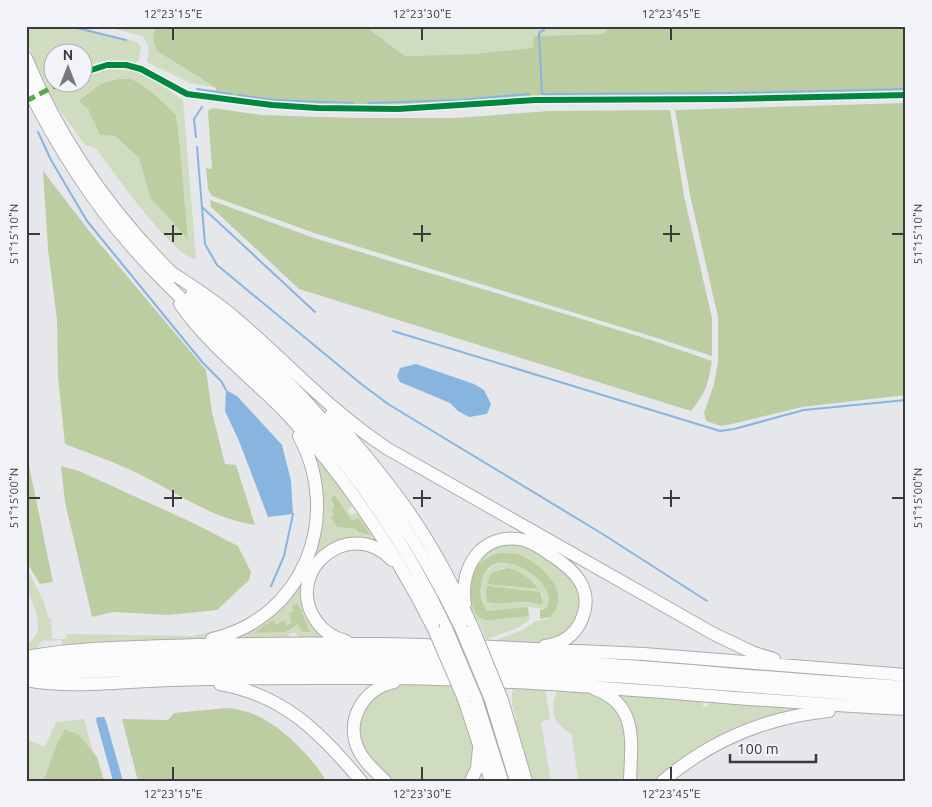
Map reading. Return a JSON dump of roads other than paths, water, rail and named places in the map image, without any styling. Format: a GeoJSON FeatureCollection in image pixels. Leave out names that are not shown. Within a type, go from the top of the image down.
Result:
{"type":"FeatureCollection","features":[{"type":"Feature","properties":{"kind":"highway"},"geometry":{"type":"LineString","coordinates":[[26,58],[55,118],[81,162],[168,277],[278,389],[336,452],[376,504],[428,592],[439,627],[502,781]]}},
{"type":"Feature","properties":{"kind":"highway"},"geometry":{"type":"LineString","coordinates":[[26,84],[62,152],[124,237],[288,384],[346,448],[411,534],[467,628],[497,700],[526,781]]}},
{"type":"Feature","properties":{"kind":"highway"},"geometry":{"type":"LineString","coordinates":[[168,277],[214,300],[343,417],[388,449],[714,634],[762,656],[836,670]]}},
{"type":"Feature","properties":{"kind":"highway"},"geometry":{"type":"LineString","coordinates":[[168,277],[194,324],[305,434],[339,476],[385,541],[439,627]]}},
{"type":"Feature","properties":{"kind":"highway"},"geometry":{"type":"LineString","coordinates":[[302,381],[361,450],[411,515],[441,564],[468,616]]}},
{"type":"Feature","properties":{"kind":"highway"},"geometry":{"type":"LineString","coordinates":[[176,646],[225,636],[254,622],[272,609],[287,593],[309,555],[315,533],[318,510],[317,488],[312,465],[299,434],[265,393]]}},
{"type":"Feature","properties":{"kind":"highway"},"geometry":{"type":"LineString","coordinates":[[467,628],[468,616],[464,583],[467,570],[478,554],[494,543],[506,540],[525,540],[539,547],[571,569],[579,578],[585,596],[584,614],[576,630],[562,642],[550,646],[520,648]]}},
{"type":"Feature","properties":{"kind":"highway"},"geometry":{"type":"LineString","coordinates":[[365,644],[334,637],[315,620],[307,596],[308,583],[312,571],[329,552],[341,546],[355,543],[367,545],[383,552],[405,574]]}},
{"type":"Feature","properties":{"kind":"highway"},"geometry":{"type":"LineString","coordinates":[[26,657],[74,650],[176,646],[365,644],[520,648],[664,655],[906,676]]}},
{"type":"Feature","properties":{"kind":"highway"},"geometry":{"type":"LineString","coordinates":[[26,664],[195,657],[420,657],[629,666],[906,687]]}},
{"type":"Feature","properties":{"kind":"highway"},"geometry":{"type":"LineString","coordinates":[[26,675],[205,668],[518,670],[620,676],[904,705]]}},
{"type":"Feature","properties":{"kind":"highway"},"geometry":{"type":"LineString","coordinates":[[26,680],[56,684],[173,680],[409,678],[585,686],[800,703],[904,705]]}},
{"type":"Feature","properties":{"kind":"highway"},"geometry":{"type":"LineString","coordinates":[[385,781],[360,753],[354,735],[356,716],[364,700],[372,692],[387,683],[409,678]]}},
{"type":"Feature","properties":{"kind":"highway"},"geometry":{"type":"LineString","coordinates":[[173,680],[229,685],[255,693],[280,704],[319,733],[361,781]]}},
{"type":"Feature","properties":{"kind":"highway"},"geometry":{"type":"LineString","coordinates":[[585,686],[609,696],[618,703],[625,714],[631,733],[630,781]]}},
{"type":"Feature","properties":{"kind":"highway"},"geometry":{"type":"LineString","coordinates":[[470,699],[491,781]]}},
{"type":"Feature","properties":{"kind":"highway"},"geometry":{"type":"LineString","coordinates":[[497,700],[516,781]]}},
{"type":"Feature","properties":{"kind":"highway"},"geometry":{"type":"LineString","coordinates":[[663,781],[706,751],[734,736],[765,723],[821,711],[904,705]]}},
{"type":"Feature","properties":{"kind":"highway"},"geometry":{"type":"LineString","coordinates":[[471,781],[477,768],[480,742]]}},
{"type":"Feature","properties":{"kind":"water"},"geometry":{"type":"Polygon","coordinates":[[[416,364],[474,384],[484,390],[491,404],[487,414],[469,417],[458,411],[450,403],[400,382],[397,376],[400,368],[416,364]]]}},
{"type":"Feature","properties":{"kind":"water"},"geometry":{"type":"Polygon","coordinates":[[[226,390],[237,396],[282,445],[291,481],[293,514],[268,517],[239,441],[225,411],[226,390]]]}},
{"type":"Feature","properties":{"kind":"water"},"geometry":{"type":"Polygon","coordinates":[[[97,717],[104,717],[106,721],[123,781],[113,781],[96,720],[97,717]]]}},
{"type":"Feature","properties":{"kind":"waterway"},"geometry":{"type":"LineString","coordinates":[[69,26],[126,40]]}},
{"type":"Feature","properties":{"kind":"waterway"},"geometry":{"type":"LineString","coordinates":[[544,30],[539,34],[542,94],[728,93],[906,89]]}},
{"type":"Feature","properties":{"kind":"waterway"},"geometry":{"type":"LineString","coordinates":[[197,89],[232,94]]}},
{"type":"Feature","properties":{"kind":"waterway"},"geometry":{"type":"LineString","coordinates":[[368,103],[459,100],[529,94]]}},
{"type":"Feature","properties":{"kind":"waterway"},"geometry":{"type":"LineString","coordinates":[[238,95],[274,100],[353,103]]}},
{"type":"Feature","properties":{"kind":"waterway"},"geometry":{"type":"LineString","coordinates":[[196,137],[194,119],[202,107]]}},
{"type":"Feature","properties":{"kind":"waterway"},"geometry":{"type":"LineString","coordinates":[[38,132],[51,160],[87,221],[203,363],[221,381],[226,390]]}},
{"type":"Feature","properties":{"kind":"waterway"},"geometry":{"type":"LineString","coordinates":[[197,147],[205,244],[217,265],[388,404],[601,533],[707,601]]}},
{"type":"Feature","properties":{"kind":"waterway"},"geometry":{"type":"LineString","coordinates":[[202,207],[315,312]]}},
{"type":"Feature","properties":{"kind":"waterway"},"geometry":{"type":"LineString","coordinates":[[393,331],[720,431],[804,410],[906,400]]}},
{"type":"Feature","properties":{"kind":"waterway"},"geometry":{"type":"LineString","coordinates":[[271,586],[284,556],[293,514]]}}]}
